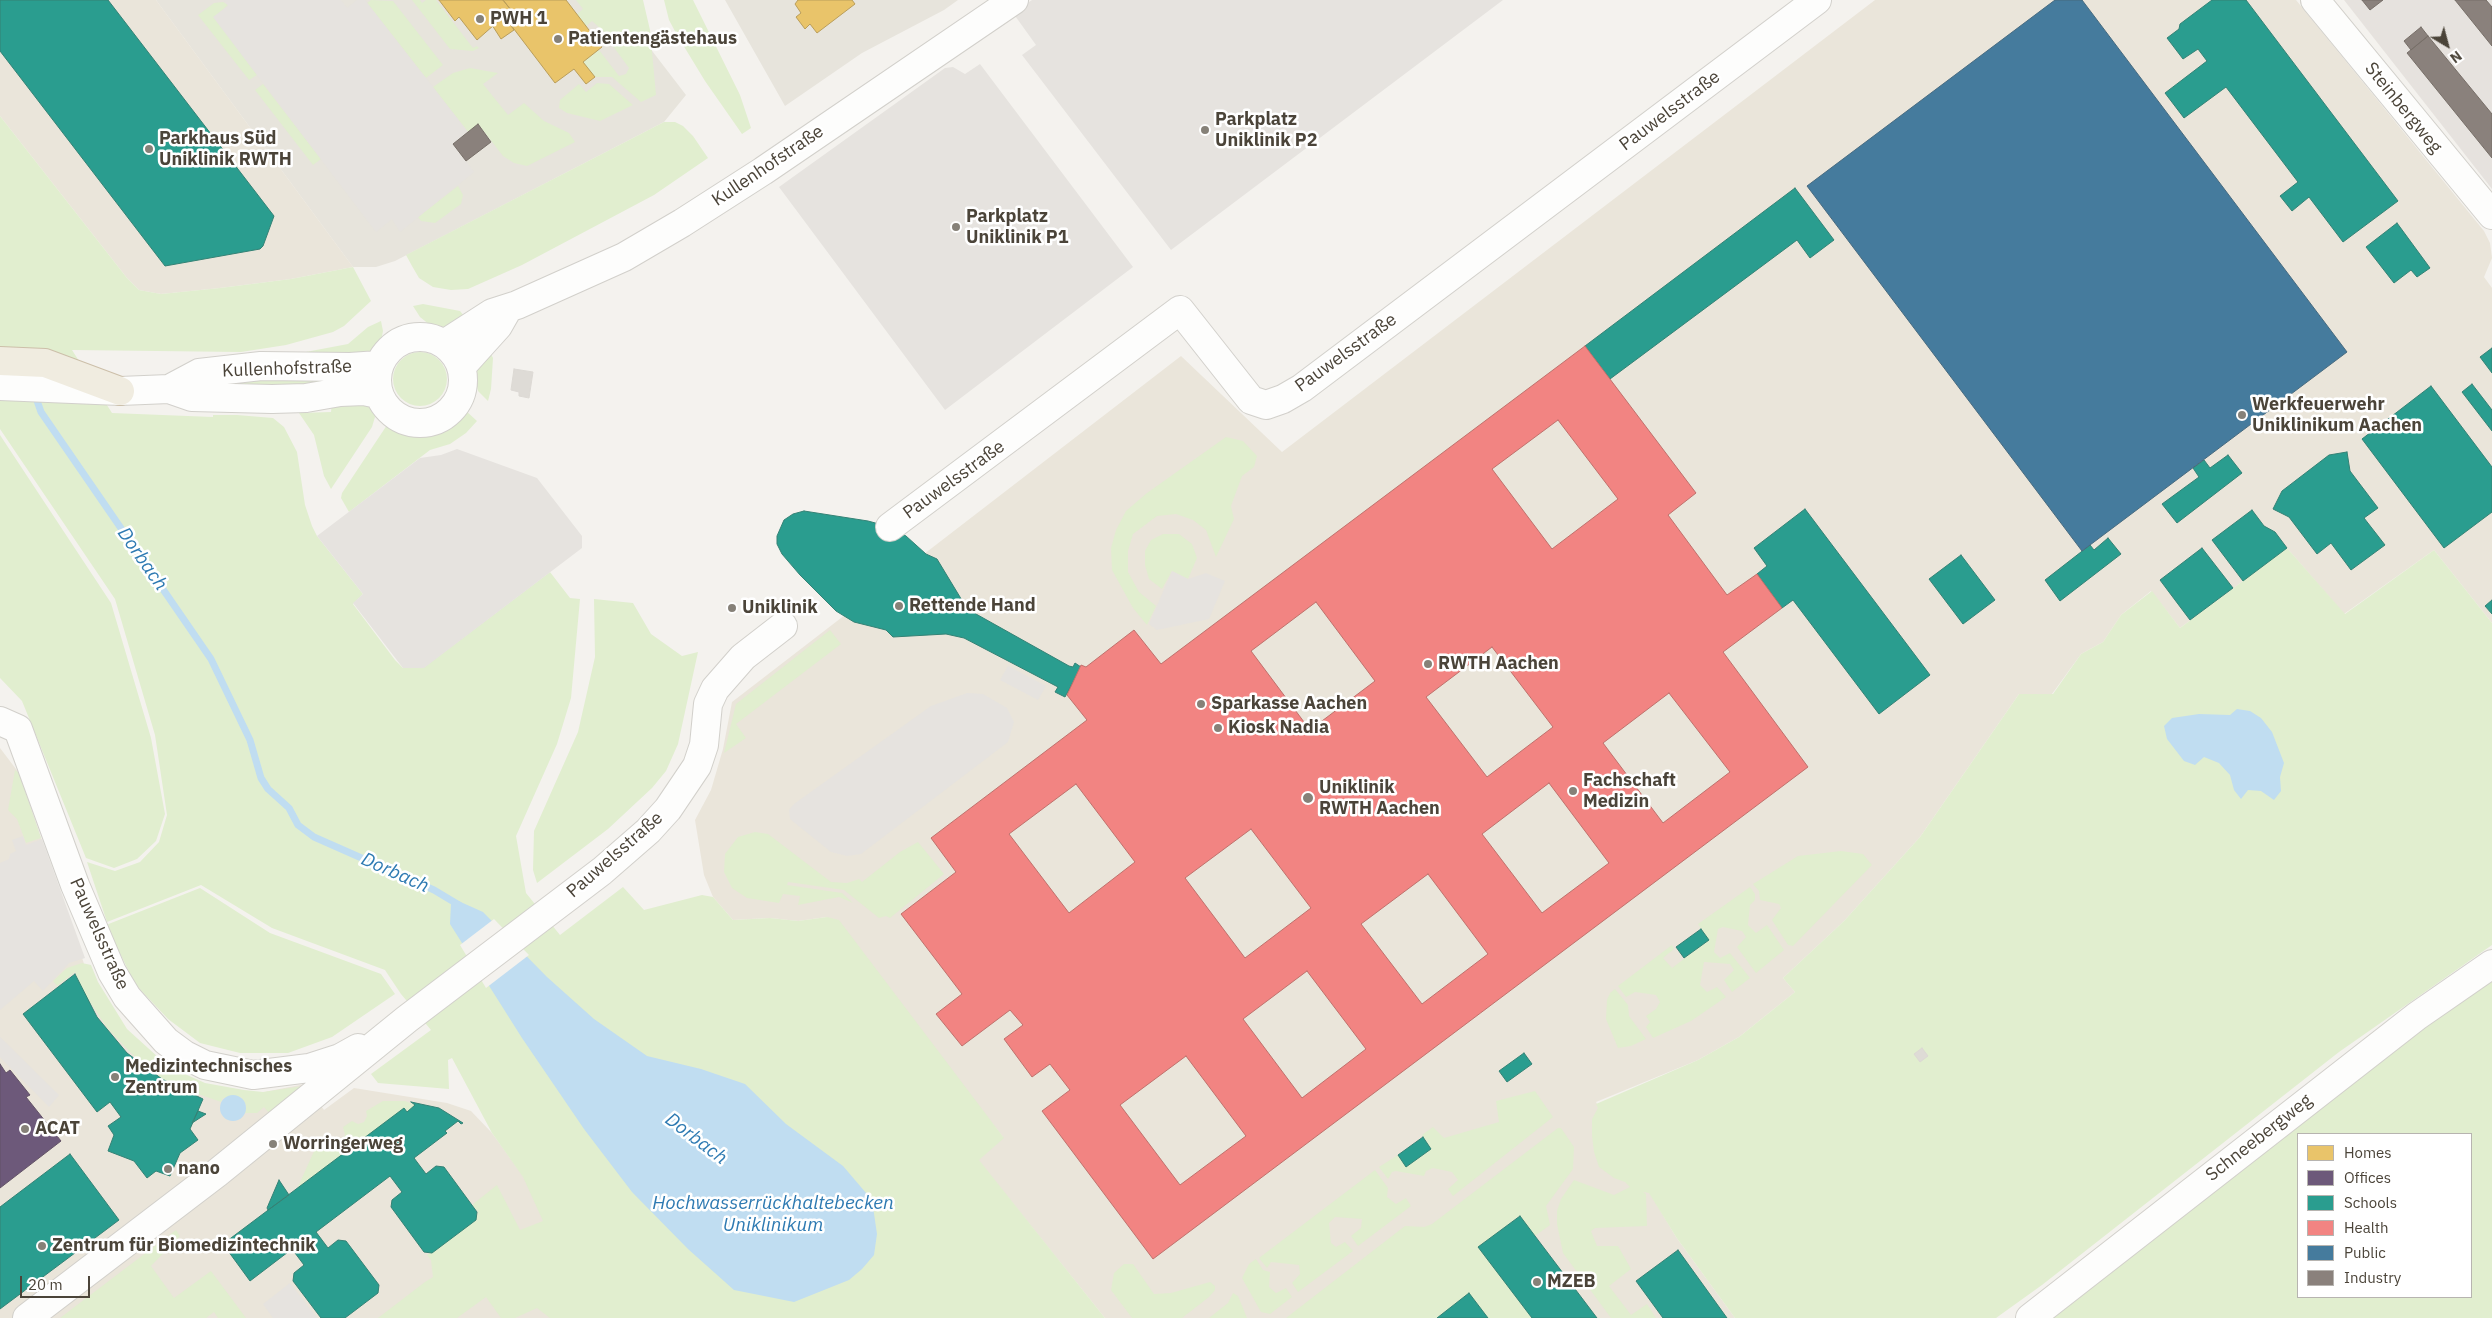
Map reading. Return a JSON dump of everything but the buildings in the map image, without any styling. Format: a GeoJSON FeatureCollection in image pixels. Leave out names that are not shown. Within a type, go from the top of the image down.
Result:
{"type":"FeatureCollection","features":[{"type":"Feature","properties":{"kind":"highway"},"geometry":{"type":"LineString","coordinates":[[0,361],[45,362],[120,391]]}},
{"type":"Feature","properties":{"kind":"street","name":"Kullenhofstraße"},"geometry":{"type":"LineString","coordinates":[[444,344],[492,313],[508,308],[624,257],[682,223],[763,171],[1014,0]]}},
{"type":"Feature","properties":{"kind":"street","name":"Pauwelsstraße"},"geometry":{"type":"LineString","coordinates":[[890,527],[1180,310],[1251,400],[1266,405],[1283,399],[1310,382],[1817,0]]}},
{"type":"Feature","properties":{"kind":"street","name":"Steinbergweg"},"geometry":{"type":"LineString","coordinates":[[2315,0],[2492,215]]}},
{"type":"Feature","properties":{"kind":"street"},"geometry":{"type":"LineString","coordinates":[[461,366],[498,326],[508,308]]}},
{"type":"Feature","properties":{"kind":"street"},"geometry":{"type":"LineString","coordinates":[[378,394],[390,412],[409,423],[424,424],[438,420],[450,412],[459,400],[463,386],[461,366],[455,354],[444,344],[432,338],[407,339],[396,344],[386,353],[379,365]]}},
{"type":"Feature","properties":{"kind":"street","name":"Kullenhofstraße"},"geometry":{"type":"LineString","coordinates":[[0,386],[120,391],[168,389],[192,397],[306,398],[340,392],[364,391],[378,394],[376,380],[379,365],[252,367],[199,373],[168,389]]}},
{"type":"Feature","properties":{"kind":"street","name":"Pauwelsstraße"},"geometry":{"type":"LineString","coordinates":[[28,1318],[224,1168],[409,1017],[602,871],[648,831],[668,809],[697,766],[704,745],[708,704],[715,689],[743,657],[784,626]]}},
{"type":"Feature","properties":{"kind":"street","name":"Pauwelsstraße"},"geometry":{"type":"LineString","coordinates":[[0,721],[18,729],[75,885],[112,972],[127,997],[166,1041],[205,1065],[253,1075],[281,1073],[340,1058],[409,1017]]}},
{"type":"Feature","properties":{"kind":"street","name":"Schneebergweg"},"geometry":{"type":"LineString","coordinates":[[2030,1318],[2417,1016],[2492,964]]}},
{"type":"Feature","properties":{"kind":"shaded area"},"geometry":{"type":"Polygon","coordinates":[[[0,0],[156,0],[353,267],[291,279],[220,288],[161,294],[139,290],[127,278],[0,116],[0,0]]]}},
{"type":"Feature","properties":{"kind":"shaded area"},"geometry":{"type":"Polygon","coordinates":[[[156,0],[613,0],[686,95],[664,122],[395,261],[376,267],[353,267],[156,0]]]}},
{"type":"Feature","properties":{"kind":"shaded area"},"geometry":{"type":"Polygon","coordinates":[[[224,0],[341,0],[347,8],[357,0],[365,0],[468,132],[453,144],[474,172],[400,232],[392,219],[376,232],[213,17],[228,6],[224,0]]]}},
{"type":"Feature","properties":{"kind":"shaded area"},"geometry":{"type":"Polygon","coordinates":[[[725,0],[958,0],[944,10],[862,53],[785,106],[725,0]]]}},
{"type":"Feature","properties":{"kind":"shaded area","name":"Parkplatz Uniklinik P2"},"geometry":{"type":"Polygon","coordinates":[[[1032,0],[1503,0],[1171,250],[1022,55],[1036,45],[1013,13],[1032,0]]]}},
{"type":"Feature","properties":{"kind":"shaded area","name":"RWTH Aachen"},"geometry":{"type":"Polygon","coordinates":[[[1875,0],[2296,0],[2484,231],[2490,243],[2492,258],[2484,277],[2492,288],[2492,623],[2434,550],[2344,614],[2287,548],[2180,628],[2151,591],[2121,615],[2103,642],[2081,654],[2052,694],[2019,694],[1920,837],[1844,921],[1783,978],[1795,992],[1739,1037],[1698,1060],[1596,1102],[1676,1237],[1735,1318],[1105,1318],[978,1160],[1003,1137],[827,917],[798,921],[770,918],[733,920],[713,897],[704,875],[695,820],[711,790],[723,749],[732,702],[1181,356],[1282,452],[1875,0]]]}},
{"type":"Feature","properties":{"kind":"shaded area"},"geometry":{"type":"Polygon","coordinates":[[[2344,0],[2492,0],[2492,189],[2344,0]]]}},
{"type":"Feature","properties":{"kind":"shaded area","name":"Parkplatz Uniklinik P1"},"geometry":{"type":"Polygon","coordinates":[[[980,64],[1133,267],[945,410],[779,187],[945,68],[953,67],[965,74],[980,64]]]}},
{"type":"Feature","properties":{"kind":"shaded area"},"geometry":{"type":"Polygon","coordinates":[[[457,449],[537,478],[582,536],[582,548],[424,668],[403,668],[353,603],[363,594],[317,536],[420,458],[441,455],[457,449]]]}},
{"type":"Feature","properties":{"kind":"shaded area"},"geometry":{"type":"Polygon","coordinates":[[[1172,571],[1188,579],[1206,573],[1225,581],[1209,619],[1157,630],[1149,624],[1172,571]]]}},
{"type":"Feature","properties":{"kind":"shaded area"},"geometry":{"type":"Polygon","coordinates":[[[1008,666],[1046,686],[1038,700],[1000,680],[1008,666]]]}},
{"type":"Feature","properties":{"kind":"shaded area"},"geometry":{"type":"Polygon","coordinates":[[[967,693],[983,694],[1007,708],[1014,722],[1008,742],[861,854],[847,856],[831,852],[790,819],[789,810],[794,804],[931,706],[967,693]]]}},
{"type":"Feature","properties":{"kind":"shaded area"},"geometry":{"type":"Polygon","coordinates":[[[0,748],[19,773],[94,993],[138,1047],[197,1087],[254,1094],[305,1084],[324,1110],[354,1088],[447,1103],[471,1111],[492,1133],[626,1318],[0,1318],[0,748]]]}},
{"type":"Feature","properties":{"kind":"shaded area"},"geometry":{"type":"Polygon","coordinates":[[[23,836],[26,845],[42,839],[85,958],[69,963],[43,991],[34,981],[0,1010],[0,863],[9,859],[10,854],[16,851],[12,840],[23,836]]]}},
{"type":"Feature","properties":{"kind":"shaded area"},"geometry":{"type":"Polygon","coordinates":[[[0,1037],[59,1095],[49,1107],[0,1057],[0,1037]]]}},
{"type":"Feature","properties":{"kind":"shaded area"},"geometry":{"type":"Polygon","coordinates":[[[290,1283],[317,1318],[273,1318],[263,1304],[290,1283]]]}},
{"type":"Feature","properties":{"kind":"green space"},"geometry":{"type":"Polygon","coordinates":[[[371,0],[393,1],[443,65],[426,78],[367,3],[371,0]]]}},
{"type":"Feature","properties":{"kind":"green space"},"geometry":{"type":"Polygon","coordinates":[[[412,0],[420,0],[422,3],[426,0],[436,0],[473,48],[477,46],[479,48],[473,51],[450,49],[412,0]]]}},
{"type":"Feature","properties":{"kind":"green space"},"geometry":{"type":"Polygon","coordinates":[[[576,0],[643,0],[650,30],[656,95],[641,102],[612,77],[595,77],[583,62],[599,50],[619,76],[626,74],[629,68],[610,42],[609,36],[592,21],[586,26],[577,14],[583,9],[576,0]]]}},
{"type":"Feature","properties":{"kind":"green space"},"geometry":{"type":"Polygon","coordinates":[[[664,0],[693,0],[740,95],[751,128],[742,134],[705,81],[677,35],[669,20],[664,0]]]}},
{"type":"Feature","properties":{"kind":"green space"},"geometry":{"type":"Polygon","coordinates":[[[223,2],[228,5],[214,17],[257,75],[249,80],[198,15],[214,3],[223,2]]]}},
{"type":"Feature","properties":{"kind":"green space"},"geometry":{"type":"Polygon","coordinates":[[[470,68],[498,73],[483,84],[508,115],[524,103],[544,121],[569,133],[575,142],[527,166],[514,163],[503,156],[479,125],[468,132],[433,87],[453,73],[470,68]]]}},
{"type":"Feature","properties":{"kind":"green space"},"geometry":{"type":"Polygon","coordinates":[[[597,83],[609,84],[633,105],[600,121],[567,113],[559,108],[560,100],[579,84],[586,92],[597,83]]]}},
{"type":"Feature","properties":{"kind":"green space"},"geometry":{"type":"Polygon","coordinates":[[[263,84],[321,159],[313,165],[255,90],[263,84]]]}},
{"type":"Feature","properties":{"kind":"green space"},"geometry":{"type":"Polygon","coordinates":[[[0,116],[127,278],[139,290],[161,294],[220,288],[291,279],[353,267],[371,301],[344,326],[333,332],[286,345],[241,352],[72,350],[112,413],[213,417],[213,415],[237,415],[273,418],[284,427],[297,452],[305,505],[312,526],[317,536],[363,594],[353,604],[403,668],[424,667],[550,572],[570,598],[580,599],[571,698],[557,744],[516,836],[526,893],[560,935],[623,887],[644,910],[702,895],[713,897],[733,920],[770,918],[798,921],[827,917],[839,920],[1004,1138],[979,1160],[1105,1318],[550,1318],[537,1308],[515,1318],[501,1318],[486,1297],[457,1318],[378,1318],[433,1277],[431,1260],[427,1255],[476,1220],[478,1212],[472,1205],[497,1185],[520,1230],[543,1221],[523,1177],[492,1133],[452,1058],[448,1060],[449,1089],[378,1083],[371,1074],[431,1030],[401,994],[385,970],[272,928],[201,885],[107,922],[87,862],[115,871],[140,862],[159,842],[167,815],[155,735],[115,599],[0,429],[0,116]]]}},
{"type":"Feature","properties":{"kind":"green space"},"geometry":{"type":"Polygon","coordinates":[[[664,122],[675,122],[683,126],[693,136],[708,158],[654,195],[522,265],[468,289],[451,290],[433,287],[419,278],[406,255],[664,122]]]}},
{"type":"Feature","properties":{"kind":"green space"},"geometry":{"type":"Polygon","coordinates":[[[458,186],[463,195],[461,204],[435,223],[421,221],[418,217],[458,186]]]}},
{"type":"Feature","properties":{"kind":"green space"},"geometry":{"type":"Polygon","coordinates":[[[423,304],[460,311],[468,321],[452,328],[430,325],[420,317],[413,306],[423,304]]]}},
{"type":"Feature","properties":{"kind":"green space"},"geometry":{"type":"Polygon","coordinates":[[[381,321],[383,331],[381,341],[364,356],[295,354],[348,344],[368,327],[381,321]]]}},
{"type":"Feature","properties":{"kind":"green space"},"geometry":{"type":"Polygon","coordinates":[[[420,352],[430,354],[439,360],[445,369],[447,379],[445,389],[439,398],[430,404],[420,406],[410,404],[401,398],[395,389],[393,379],[395,369],[401,360],[410,354],[420,352]]]}},
{"type":"Feature","properties":{"kind":"green space"},"geometry":{"type":"Polygon","coordinates":[[[490,352],[493,358],[491,389],[488,401],[478,391],[475,377],[477,363],[490,352]]]}},
{"type":"Feature","properties":{"kind":"green space"},"geometry":{"type":"Polygon","coordinates":[[[226,377],[364,380],[227,391],[226,377]]]}},
{"type":"Feature","properties":{"kind":"green space"},"geometry":{"type":"Polygon","coordinates":[[[332,401],[369,405],[373,408],[375,417],[372,427],[331,489],[324,476],[314,435],[299,413],[331,412],[332,401]]]}},
{"type":"Feature","properties":{"kind":"green space"},"geometry":{"type":"Polygon","coordinates":[[[465,410],[477,421],[466,433],[450,444],[430,450],[349,512],[341,498],[342,493],[389,422],[407,432],[427,433],[446,427],[465,410]]]}},
{"type":"Feature","properties":{"kind":"green space"},"geometry":{"type":"Polygon","coordinates":[[[0,435],[111,603],[151,738],[165,814],[156,841],[137,859],[114,868],[86,858],[22,701],[0,678],[0,435]]]}},
{"type":"Feature","properties":{"kind":"green space"},"geometry":{"type":"Polygon","coordinates":[[[1226,437],[1243,441],[1257,456],[1254,467],[1242,476],[1231,506],[1234,519],[1216,557],[1206,530],[1193,520],[1176,514],[1157,516],[1133,534],[1128,551],[1128,572],[1139,592],[1156,606],[1147,625],[1133,608],[1112,570],[1111,548],[1116,530],[1126,511],[1147,493],[1226,437]]]}},
{"type":"Feature","properties":{"kind":"green space"},"geometry":{"type":"Polygon","coordinates":[[[1163,534],[1179,534],[1192,544],[1197,558],[1188,579],[1172,571],[1162,589],[1149,579],[1145,565],[1145,551],[1151,540],[1163,534]]]}},
{"type":"Feature","properties":{"kind":"green space"},"geometry":{"type":"Polygon","coordinates":[[[2287,548],[2345,614],[2434,550],[2492,623],[2492,945],[2339,1052],[2042,1285],[1996,1318],[1735,1318],[1676,1237],[1649,1193],[1643,1192],[1646,1194],[1647,1226],[1595,1228],[1591,1231],[1597,1246],[1618,1246],[1631,1269],[1609,1286],[1631,1315],[1647,1304],[1656,1318],[1611,1318],[1563,1253],[1557,1224],[1557,1211],[1561,1199],[1574,1180],[1614,1195],[1630,1187],[1599,1167],[1594,1152],[1592,1136],[1592,1119],[1598,1108],[1596,1104],[1698,1060],[1739,1037],[1795,992],[1783,978],[1844,921],[1920,837],[2019,694],[2053,694],[2081,654],[2103,642],[2121,615],[2152,591],[2180,628],[2287,548]]]}},
{"type":"Feature","properties":{"kind":"green space"},"geometry":{"type":"Polygon","coordinates":[[[594,599],[633,603],[651,634],[682,656],[698,652],[678,744],[666,771],[652,788],[608,829],[537,883],[533,870],[534,831],[578,732],[595,657],[594,599]]]}},
{"type":"Feature","properties":{"kind":"green space"},"geometry":{"type":"Polygon","coordinates":[[[830,630],[841,644],[736,724],[746,738],[724,753],[736,704],[830,630]]]}},
{"type":"Feature","properties":{"kind":"green space"},"geometry":{"type":"Polygon","coordinates":[[[15,770],[19,773],[41,838],[26,843],[17,819],[8,810],[15,770]]]}},
{"type":"Feature","properties":{"kind":"green space"},"geometry":{"type":"Polygon","coordinates":[[[755,832],[768,834],[831,882],[847,883],[859,879],[862,882],[900,852],[918,842],[944,874],[890,918],[886,916],[879,918],[844,890],[788,882],[787,885],[842,893],[853,903],[839,897],[798,905],[800,896],[783,894],[779,903],[747,898],[732,888],[724,872],[725,854],[738,837],[755,832]]]}},
{"type":"Feature","properties":{"kind":"green space"},"geometry":{"type":"Polygon","coordinates":[[[1841,851],[1863,854],[1872,865],[1793,946],[1788,945],[1772,920],[1781,908],[1779,904],[1760,900],[1759,891],[1753,884],[1798,856],[1841,851]]]}},
{"type":"Feature","properties":{"kind":"green space"},"geometry":{"type":"Polygon","coordinates":[[[1750,887],[1755,894],[1755,900],[1750,905],[1748,925],[1756,933],[1767,925],[1784,950],[1756,973],[1737,947],[1746,937],[1742,931],[1723,927],[1718,929],[1714,952],[1720,958],[1730,953],[1750,978],[1732,992],[1724,980],[1734,970],[1730,964],[1704,962],[1700,985],[1707,992],[1717,987],[1726,997],[1691,1021],[1653,1038],[1646,1027],[1650,1022],[1646,1016],[1656,1009],[1660,1002],[1656,995],[1635,992],[1626,997],[1618,986],[1672,945],[1674,949],[1663,958],[1672,968],[1709,940],[1698,924],[1750,887]]]}},
{"type":"Feature","properties":{"kind":"green space"},"geometry":{"type":"Polygon","coordinates":[[[200,888],[270,933],[381,974],[395,994],[332,1037],[288,1053],[240,1053],[200,1043],[168,1019],[135,984],[106,925],[200,888]]]}},
{"type":"Feature","properties":{"kind":"green space"},"geometry":{"type":"Polygon","coordinates":[[[82,963],[91,965],[98,982],[127,1029],[169,1067],[205,1083],[244,1090],[263,1092],[303,1086],[270,1114],[264,1107],[257,1113],[245,1113],[246,1105],[241,1097],[223,1098],[221,1102],[160,1078],[139,1061],[108,1029],[84,993],[75,972],[57,986],[53,981],[67,968],[82,963]]]}},
{"type":"Feature","properties":{"kind":"green space"},"geometry":{"type":"Polygon","coordinates":[[[2492,981],[2492,1318],[2048,1318],[2417,1033],[2492,981]]]}},
{"type":"Feature","properties":{"kind":"green space"},"geometry":{"type":"Polygon","coordinates":[[[1615,989],[1628,1005],[1629,1016],[1646,1039],[1631,1046],[1618,1048],[1606,1019],[1607,1000],[1610,993],[1615,989]]]}},
{"type":"Feature","properties":{"kind":"green space"},"geometry":{"type":"Polygon","coordinates":[[[1535,1091],[1553,1117],[1453,1196],[1448,1189],[1458,1180],[1452,1172],[1433,1168],[1426,1171],[1424,1176],[1396,1171],[1392,1172],[1388,1179],[1379,1167],[1398,1155],[1406,1166],[1431,1149],[1422,1135],[1433,1127],[1444,1138],[1499,1122],[1496,1101],[1535,1091]]]}},
{"type":"Feature","properties":{"kind":"green space"},"geometry":{"type":"Polygon","coordinates":[[[383,1101],[405,1101],[415,1105],[407,1112],[404,1109],[297,1189],[315,1149],[330,1138],[333,1141],[340,1141],[345,1135],[343,1127],[352,1121],[358,1124],[364,1122],[367,1116],[366,1111],[383,1101]]]}},
{"type":"Feature","properties":{"kind":"green space"},"geometry":{"type":"Polygon","coordinates":[[[1558,1128],[1561,1128],[1574,1147],[1573,1169],[1546,1206],[1550,1225],[1535,1236],[1519,1216],[1479,1247],[1532,1318],[1488,1318],[1469,1293],[1437,1318],[1286,1318],[1405,1226],[1424,1227],[1432,1224],[1558,1128]]]}},
{"type":"Feature","properties":{"kind":"green space"},"geometry":{"type":"Polygon","coordinates":[[[1375,1170],[1388,1188],[1387,1197],[1396,1204],[1406,1198],[1411,1206],[1358,1246],[1351,1236],[1361,1228],[1362,1219],[1335,1217],[1329,1223],[1331,1243],[1336,1247],[1345,1242],[1353,1251],[1298,1292],[1292,1283],[1300,1274],[1299,1265],[1271,1262],[1267,1268],[1259,1258],[1375,1170]]]}},
{"type":"Feature","properties":{"kind":"green space"},"geometry":{"type":"Polygon","coordinates":[[[176,1230],[180,1236],[151,1266],[174,1298],[211,1271],[246,1318],[218,1318],[214,1312],[206,1318],[60,1318],[176,1230]]]}},
{"type":"Feature","properties":{"kind":"green space"},"geometry":{"type":"Polygon","coordinates":[[[1256,1259],[1263,1270],[1270,1272],[1269,1287],[1276,1293],[1286,1288],[1292,1297],[1270,1314],[1261,1312],[1242,1278],[1249,1264],[1256,1259]]]}},
{"type":"Feature","properties":{"kind":"green space"},"geometry":{"type":"Polygon","coordinates":[[[1124,1264],[1133,1264],[1154,1294],[1171,1293],[1210,1282],[1215,1286],[1215,1290],[1182,1318],[1132,1318],[1111,1290],[1114,1273],[1124,1264]]]}},
{"type":"Feature","properties":{"kind":"green space"},"geometry":{"type":"Polygon","coordinates":[[[1233,1293],[1238,1296],[1247,1318],[1209,1318],[1228,1303],[1233,1293]]]}},
{"type":"Feature","properties":{"kind":"water"},"geometry":{"type":"Polygon","coordinates":[[[2237,709],[2250,711],[2261,718],[2272,732],[2284,763],[2280,777],[2281,791],[2274,800],[2261,791],[2248,790],[2241,799],[2234,790],[2230,775],[2219,763],[2204,757],[2195,765],[2184,761],[2167,739],[2164,726],[2172,718],[2199,714],[2230,715],[2237,709]]]}},
{"type":"Feature","properties":{"kind":"water","name":"Hochwasserrückhaltebecken Uniklinikum"},"geometry":{"type":"Polygon","coordinates":[[[454,899],[483,912],[547,977],[594,1019],[647,1056],[701,1069],[745,1084],[786,1124],[843,1166],[872,1200],[877,1234],[874,1255],[862,1269],[849,1280],[794,1302],[734,1290],[688,1249],[632,1192],[584,1129],[522,1038],[450,924],[451,903],[454,899]]]}},
{"type":"Feature","properties":{"kind":"water"},"geometry":{"type":"Polygon","coordinates":[[[233,1095],[242,1099],[246,1108],[242,1117],[233,1121],[224,1117],[220,1108],[224,1099],[233,1095]]]}},
{"type":"Feature","properties":{"kind":"pier"},"geometry":{"type":"Polygon","coordinates":[[[494,919],[529,955],[486,988],[460,945],[494,919]]]}},
{"type":"Feature","properties":{"kind":"waterway","name":"Dorbach"},"geometry":{"type":"LineString","coordinates":[[35,395],[41,412],[211,659],[250,740],[261,778],[268,789],[289,808],[298,825],[314,837],[434,890],[459,905]]}},
{"type":"Feature","properties":{"kind":"place","name":"PWH 1"},"geometry":{"type":"Point","coordinates":[480,19]}},
{"type":"Feature","properties":{"kind":"place","name":"Patientengästehaus"},"geometry":{"type":"Point","coordinates":[558,39]}},
{"type":"Feature","properties":{"kind":"place","name":"Parkplatz Uniklinik P2"},"geometry":{"type":"Point","coordinates":[1205,130]}},
{"type":"Feature","properties":{"kind":"place","name":"Parkhaus Süd Uniklinik RWTH"},"geometry":{"type":"Point","coordinates":[149,149]}},
{"type":"Feature","properties":{"kind":"place","name":"Parkplatz Uniklinik P1"},"geometry":{"type":"Point","coordinates":[956,227]}},
{"type":"Feature","properties":{"kind":"place","name":"Werkfeuerwehr Uniklinikum Aachen"},"geometry":{"type":"Point","coordinates":[2242,415]}},
{"type":"Feature","properties":{"kind":"place","name":"Rettende Hand"},"geometry":{"type":"Point","coordinates":[899,606]}},
{"type":"Feature","properties":{"kind":"place","name":"Uniklinik"},"geometry":{"type":"Point","coordinates":[732,608]}},
{"type":"Feature","properties":{"kind":"place","name":"RWTH Aachen"},"geometry":{"type":"Point","coordinates":[1428,664]}},
{"type":"Feature","properties":{"kind":"place","name":"Sparkasse Aachen"},"geometry":{"type":"Point","coordinates":[1201,704]}},
{"type":"Feature","properties":{"kind":"place","name":"Kiosk Nadia"},"geometry":{"type":"Point","coordinates":[1218,728]}},
{"type":"Feature","properties":{"kind":"place","name":"Fachschaft Medizin"},"geometry":{"type":"Point","coordinates":[1573,791]}},
{"type":"Feature","properties":{"kind":"place","name":"Uniklinik RWTH Aachen"},"geometry":{"type":"Point","coordinates":[1308,798]}},
{"type":"Feature","properties":{"kind":"place","name":"Medizintechnisches Zentrum"},"geometry":{"type":"Point","coordinates":[115,1077]}},
{"type":"Feature","properties":{"kind":"place","name":"ACAT"},"geometry":{"type":"Point","coordinates":[25,1129]}},
{"type":"Feature","properties":{"kind":"place","name":"Worringerweg"},"geometry":{"type":"Point","coordinates":[273,1144]}},
{"type":"Feature","properties":{"kind":"place","name":"nano"},"geometry":{"type":"Point","coordinates":[168,1169]}},
{"type":"Feature","properties":{"kind":"place","name":"Zentrum für Biomedizintechnik"},"geometry":{"type":"Point","coordinates":[42,1246]}},
{"type":"Feature","properties":{"kind":"place","name":"MZEB"},"geometry":{"type":"Point","coordinates":[1537,1282]}}]}
